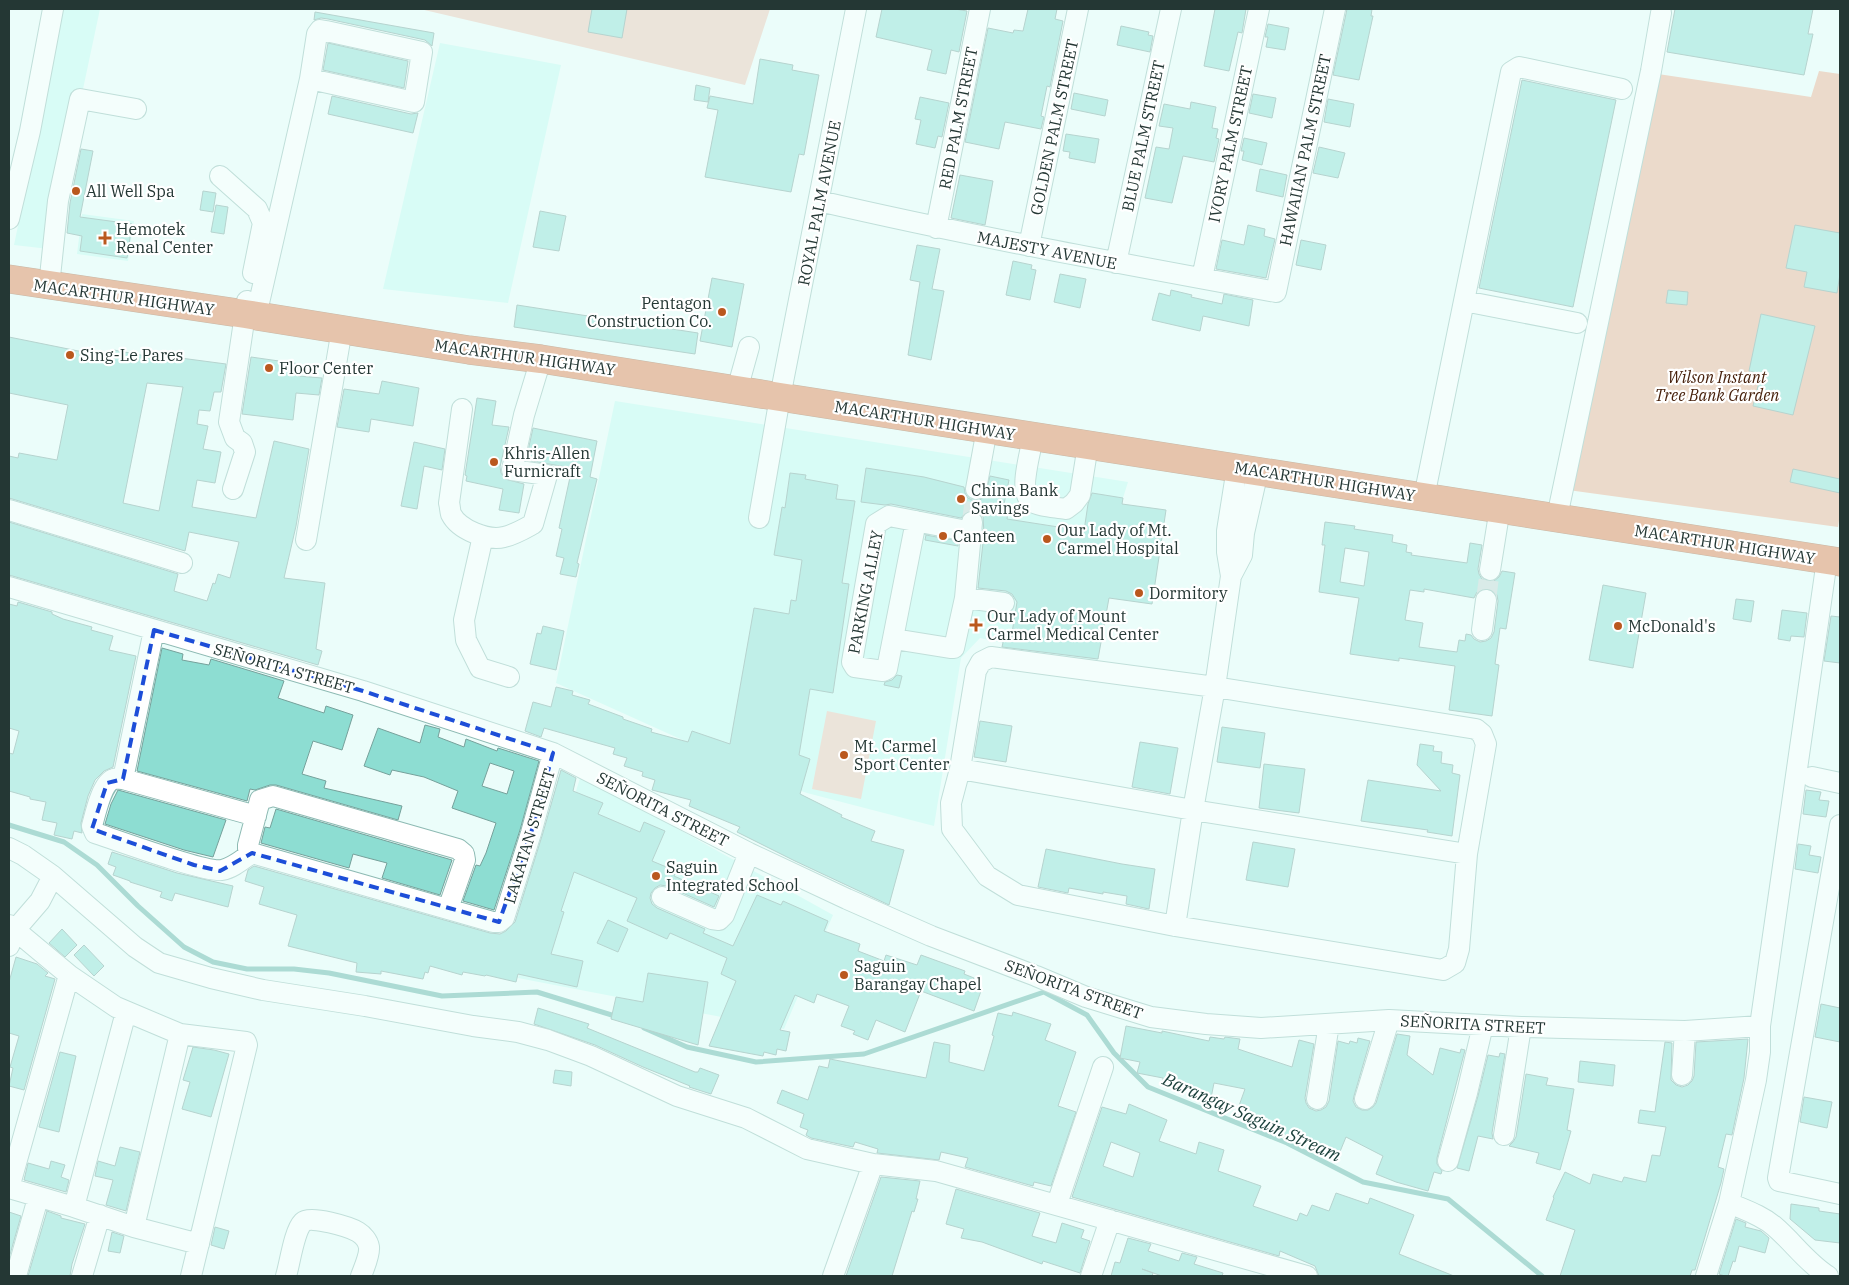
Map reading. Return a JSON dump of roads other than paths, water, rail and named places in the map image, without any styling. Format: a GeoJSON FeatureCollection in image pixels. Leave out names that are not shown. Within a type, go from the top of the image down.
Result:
{"type":"FeatureCollection","features":[{"type":"Feature","properties":{"kind":"highway","name":"MACARTHUR HIGHWAY"},"geometry":{"type":"LineString","coordinates":[[9,279],[469,350],[542,358],[780,397],[1834,561]]}},
{"type":"Feature","properties":{"kind":"street"},"geometry":{"type":"LineString","coordinates":[[9,219],[30,131],[53,9]]}},
{"type":"Feature","properties":{"kind":"street","name":"ROYAL PALM AVENUE"},"geometry":{"type":"LineString","coordinates":[[759,518],[780,397],[856,9]]}},
{"type":"Feature","properties":{"kind":"street","name":"RED PALM STREET"},"geometry":{"type":"LineString","coordinates":[[936,228],[980,9]]}},
{"type":"Feature","properties":{"kind":"street","name":"GOLDEN PALM STREET"},"geometry":{"type":"LineString","coordinates":[[1029,246],[1078,9]]}},
{"type":"Feature","properties":{"kind":"street","name":"BLUE PALM STREET"},"geometry":{"type":"LineString","coordinates":[[1116,263],[1171,9]]}},
{"type":"Feature","properties":{"kind":"street","name":"IVORY PALM STREET"},"geometry":{"type":"LineString","coordinates":[[1202,278],[1259,9]]}},
{"type":"Feature","properties":{"kind":"street","name":"HAWAIIAN PALM STREET"},"geometry":{"type":"LineString","coordinates":[[1276,292],[1335,9]]}},
{"type":"Feature","properties":{"kind":"street"},"geometry":{"type":"LineString","coordinates":[[1557,517],[1651,71],[1661,13]]}},
{"type":"Feature","properties":{"kind":"street"},"geometry":{"type":"LineString","coordinates":[[233,489],[245,452],[242,443],[235,438],[229,422],[256,316],[306,141],[315,80],[317,34],[320,30],[422,52],[414,102],[315,80]]}},
{"type":"Feature","properties":{"kind":"street"},"geometry":{"type":"LineString","coordinates":[[1424,497],[1511,72],[1519,68],[1622,89]]}},
{"type":"Feature","properties":{"kind":"street"},"geometry":{"type":"LineString","coordinates":[[48,286],[58,201],[80,99],[136,109]]}},
{"type":"Feature","properties":{"kind":"street"},"geometry":{"type":"LineString","coordinates":[[220,176],[257,209],[263,223],[256,316]]}},
{"type":"Feature","properties":{"kind":"street","name":"MAJESTY AVENUE"},"geometry":{"type":"LineString","coordinates":[[819,201],[936,228],[1276,292]]}},
{"type":"Feature","properties":{"kind":"street"},"geometry":{"type":"LineString","coordinates":[[1464,301],[1577,323]]}},
{"type":"Feature","properties":{"kind":"street"},"geometry":{"type":"LineString","coordinates":[[306,540],[342,329]]}},
{"type":"Feature","properties":{"kind":"street"},"geometry":{"type":"LineString","coordinates":[[738,390],[749,347]]}},
{"type":"Feature","properties":{"kind":"street"},"geometry":{"type":"LineString","coordinates":[[462,409],[450,503],[451,514],[460,526],[483,536],[504,537],[523,530],[533,524],[547,475],[512,470],[524,415],[542,358]]}},
{"type":"Feature","properties":{"kind":"street"},"geometry":{"type":"LineString","coordinates":[[976,489],[988,429]]}},
{"type":"Feature","properties":{"kind":"street"},"geometry":{"type":"LineString","coordinates":[[1033,436],[1024,487],[1027,497],[1033,503],[1066,509],[1080,495],[1088,445]]}},
{"type":"Feature","properties":{"kind":"street"},"geometry":{"type":"LineString","coordinates":[[1175,926],[1215,688],[1230,576],[1242,555],[1236,532],[1248,470]]}},
{"type":"Feature","properties":{"kind":"street"},"geometry":{"type":"LineString","coordinates":[[1490,570],[1500,508]]}},
{"type":"Feature","properties":{"kind":"street"},"geometry":{"type":"LineString","coordinates":[[9,510],[182,563]]}},
{"type":"Feature","properties":{"kind":"street","name":"PARKING ALLEY"},"geometry":{"type":"LineString","coordinates":[[916,520],[894,639],[886,670],[855,667],[853,665],[876,524],[889,516],[972,527],[965,598]]}},
{"type":"Feature","properties":{"kind":"street"},"geometry":{"type":"LineString","coordinates":[[483,536],[464,620],[466,640],[480,668],[509,677]]}},
{"type":"Feature","properties":{"kind":"street"},"geometry":{"type":"LineString","coordinates":[[1706,1276],[1730,1203],[1756,1080],[1760,1052],[1760,1026],[1834,561]]}},
{"type":"Feature","properties":{"kind":"street","name":"SEÑORITA STREET"},"geometry":{"type":"LineString","coordinates":[[9,587],[363,691],[553,753],[749,853],[931,936],[1086,997],[1151,1017],[1261,1028],[1389,1020],[1522,1027],[1685,1030],[1760,1026]]}},
{"type":"Feature","properties":{"kind":"street"},"geometry":{"type":"LineString","coordinates":[[894,639],[954,648],[965,598],[1004,603]]}},
{"type":"Feature","properties":{"kind":"street"},"geometry":{"type":"LineString","coordinates":[[1482,630],[1486,600]]}},
{"type":"Feature","properties":{"kind":"street"},"geometry":{"type":"LineString","coordinates":[[123,779],[154,630]]}},
{"type":"Feature","properties":{"kind":"street"},"geometry":{"type":"LineString","coordinates":[[990,657],[1215,688],[1476,729],[1482,734],[1486,744],[1467,854],[1458,950],[1455,963],[1443,970],[1175,926],[1018,895],[987,876],[952,829],[950,803],[960,769],[976,671],[981,662],[990,657]]}},
{"type":"Feature","properties":{"kind":"street","name":"LAKATAN STREET"},"geometry":{"type":"LineString","coordinates":[[448,909],[493,922],[499,922],[504,918],[531,833],[553,753]]}},
{"type":"Feature","properties":{"kind":"street"},"geometry":{"type":"LineString","coordinates":[[960,769],[1193,810],[1467,854]]}},
{"type":"Feature","properties":{"kind":"street"},"geometry":{"type":"LineString","coordinates":[[1812,777],[1840,783]]}},
{"type":"Feature","properties":{"kind":"street"},"geometry":{"type":"LineString","coordinates":[[252,853],[235,865],[220,871],[194,865],[95,833],[92,826],[107,783],[114,778],[256,816]]}},
{"type":"Feature","properties":{"kind":"street"},"geometry":{"type":"LineString","coordinates":[[274,796],[458,849],[464,854],[465,860],[448,909],[252,853],[248,849],[248,845],[260,800],[274,796]]}},
{"type":"Feature","properties":{"kind":"street"},"geometry":{"type":"LineString","coordinates":[[1840,825],[1778,1178],[1779,1181],[1840,1194]]}},
{"type":"Feature","properties":{"kind":"street"},"geometry":{"type":"LineString","coordinates":[[9,848],[52,876],[135,947],[159,963],[210,978],[263,990],[518,1032],[548,1040],[591,1056],[676,1096],[746,1118],[807,1149],[873,1164],[936,1171],[994,1189],[1057,1204],[1307,1276]]}},
{"type":"Feature","properties":{"kind":"street"},"geometry":{"type":"LineString","coordinates":[[662,897],[712,919],[719,920],[724,916],[749,853]]}},
{"type":"Feature","properties":{"kind":"street"},"geometry":{"type":"LineString","coordinates":[[52,876],[40,901],[11,934],[126,1012],[180,1034],[244,1041],[247,1045],[191,1276]]}},
{"type":"Feature","properties":{"kind":"street"},"geometry":{"type":"LineString","coordinates":[[69,975],[9,1188],[38,1198],[74,1206],[134,1227],[199,1244]]}},
{"type":"Feature","properties":{"kind":"street"},"geometry":{"type":"LineString","coordinates":[[74,1206],[126,1012]]}},
{"type":"Feature","properties":{"kind":"street"},"geometry":{"type":"LineString","coordinates":[[1365,1099],[1389,1020]]}},
{"type":"Feature","properties":{"kind":"street"},"geometry":{"type":"LineString","coordinates":[[1317,1099],[1329,1024]]}},
{"type":"Feature","properties":{"kind":"street"},"geometry":{"type":"LineString","coordinates":[[1448,1161],[1467,1093],[1482,1025]]}},
{"type":"Feature","properties":{"kind":"street"},"geometry":{"type":"LineString","coordinates":[[1504,1135],[1522,1027]]}},
{"type":"Feature","properties":{"kind":"street"},"geometry":{"type":"LineString","coordinates":[[1682,1074],[1685,1030]]}},
{"type":"Feature","properties":{"kind":"street"},"geometry":{"type":"LineString","coordinates":[[134,1227],[180,1034]]}},
{"type":"Feature","properties":{"kind":"street"},"geometry":{"type":"LineString","coordinates":[[1057,1204],[1104,1067]]}},
{"type":"Feature","properties":{"kind":"street"},"geometry":{"type":"LineString","coordinates":[[833,1276],[873,1164]]}},
{"type":"Feature","properties":{"kind":"street"},"geometry":{"type":"LineString","coordinates":[[16,1276],[38,1198]]}},
{"type":"Feature","properties":{"kind":"street"},"geometry":{"type":"LineString","coordinates":[[1730,1203],[1759,1215],[1775,1226],[1816,1269],[1828,1276]]}},
{"type":"Feature","properties":{"kind":"street"},"geometry":{"type":"LineString","coordinates":[[82,1276],[100,1215]]}},
{"type":"Feature","properties":{"kind":"street"},"geometry":{"type":"LineString","coordinates":[[286,1276],[298,1231],[304,1221],[311,1218],[351,1228],[360,1232],[367,1240],[370,1248],[361,1276]]}},
{"type":"Feature","properties":{"kind":"street"},"geometry":{"type":"LineString","coordinates":[[1091,1276],[1110,1220]]}},
{"type":"Feature","properties":{"kind":"waterway","name":"Barangay Saguin Stream"},"geometry":{"type":"LineString","coordinates":[[9,825],[64,842],[97,865],[138,906],[184,947],[213,962],[247,969],[294,969],[329,973],[442,996],[537,992],[618,1017]]}},
{"type":"Feature","properties":{"kind":"waterway","name":"Barangay Saguin Stream"},"geometry":{"type":"LineString","coordinates":[[644,1028],[687,1047],[756,1062],[864,1054],[1044,992],[1087,1015],[1114,1053],[1148,1087],[1287,1143],[1363,1182],[1448,1199],[1542,1276]]}},
{"type":"Feature","properties":{"kind":"tunnel"},"geometry":{"type":"LineString","coordinates":[[972,522],[976,489]]}},
{"type":"Feature","properties":{"kind":"tunnel"},"geometry":{"type":"LineString","coordinates":[[1486,600],[1490,570]]}},
{"type":"Feature","properties":{"kind":"place","name":"All Well Spa"},"geometry":{"type":"Point","coordinates":[76,191]}},
{"type":"Feature","properties":{"kind":"place","name":"Hemotek Renal Center"},"geometry":{"type":"Point","coordinates":[105,238]}},
{"type":"Feature","properties":{"kind":"place","name":"Pentagon Construction Co."},"geometry":{"type":"Point","coordinates":[722,312]}},
{"type":"Feature","properties":{"kind":"place","name":"Sing-Le Pares"},"geometry":{"type":"Point","coordinates":[70,355]}},
{"type":"Feature","properties":{"kind":"place","name":"Floor Center"},"geometry":{"type":"Point","coordinates":[269,368]}},
{"type":"Feature","properties":{"kind":"place","name":"Khris-Allen Furnicraft"},"geometry":{"type":"Point","coordinates":[494,462]}},
{"type":"Feature","properties":{"kind":"place","name":"China Bank Savings"},"geometry":{"type":"Point","coordinates":[961,499]}},
{"type":"Feature","properties":{"kind":"place","name":"Canteen"},"geometry":{"type":"Point","coordinates":[943,536]}},
{"type":"Feature","properties":{"kind":"place","name":"Our Lady of Mt. Carmel Hospital"},"geometry":{"type":"Point","coordinates":[1047,539]}},
{"type":"Feature","properties":{"kind":"place","name":"Dormitory"},"geometry":{"type":"Point","coordinates":[1139,593]}},
{"type":"Feature","properties":{"kind":"place","name":"Our Lady of Mount Carmel Medical Center"},"geometry":{"type":"Point","coordinates":[976,625]}},
{"type":"Feature","properties":{"kind":"place","name":"McDonald's"},"geometry":{"type":"Point","coordinates":[1618,626]}},
{"type":"Feature","properties":{"kind":"place","name":"Mt. Carmel Sport Center"},"geometry":{"type":"Point","coordinates":[844,755]}},
{"type":"Feature","properties":{"kind":"place","name":"Saguin Integrated School"},"geometry":{"type":"Point","coordinates":[656,876]}},
{"type":"Feature","properties":{"kind":"place","name":"Saguin Barangay Chapel"},"geometry":{"type":"Point","coordinates":[844,975]}},
{"type":"Feature","properties":{"kind":"park label","name":"Wilson Instant Tree Bank Garden"},"geometry":{"type":"Point","coordinates":[1717,386]}}]}
